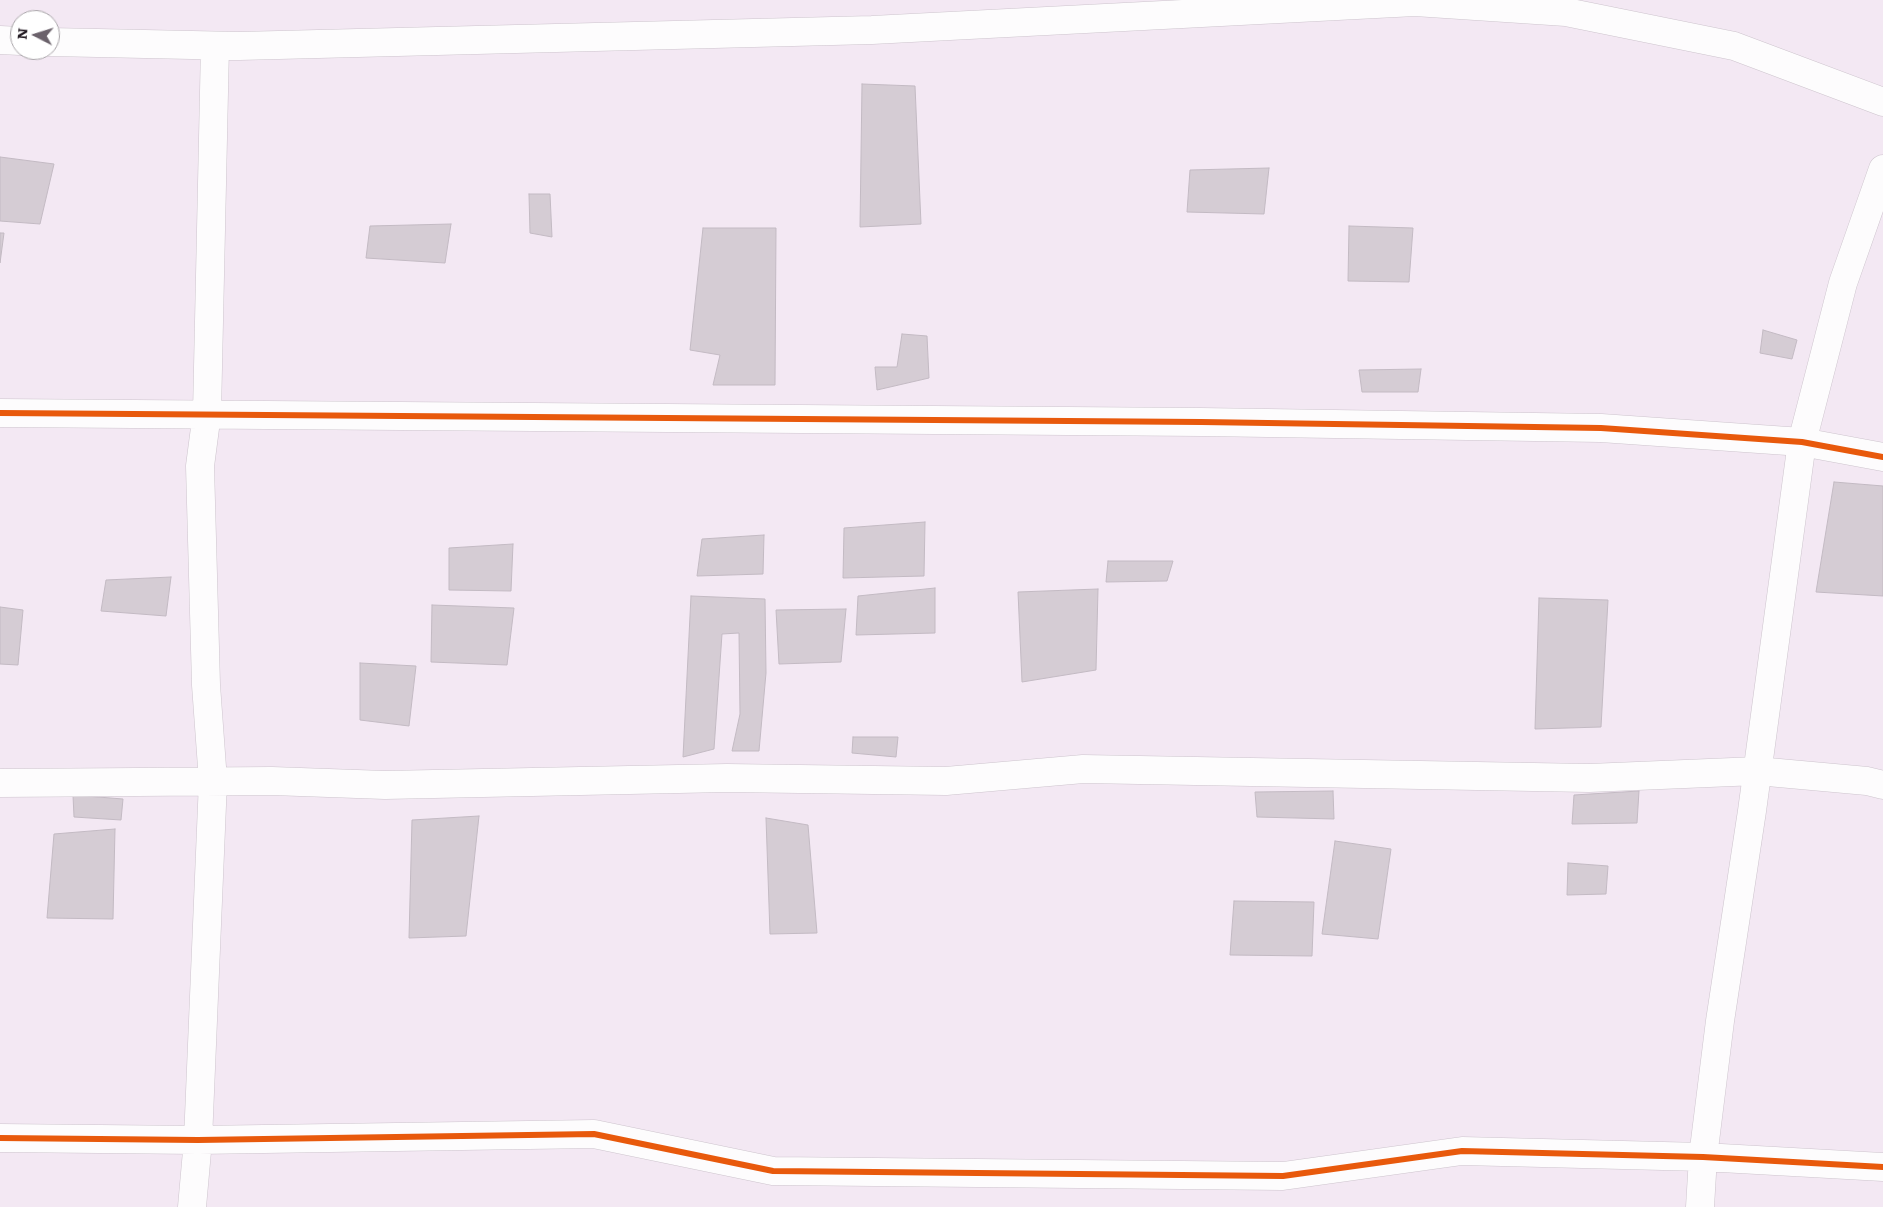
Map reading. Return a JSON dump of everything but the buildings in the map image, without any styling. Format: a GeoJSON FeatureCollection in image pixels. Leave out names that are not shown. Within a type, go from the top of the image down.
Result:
{"type":"FeatureCollection","features":[{"type":"Feature","properties":{"kind":"street"},"geometry":{"type":"LineString","coordinates":[[60,42],[215,46],[872,30],[1415,2],[1566,12],[1734,46],[1883,102]]}},
{"type":"Feature","properties":{"kind":"street"},"geometry":{"type":"LineString","coordinates":[[192,1207],[198,1140],[213,782],[206,685],[200,466],[208,413],[215,46]]}},
{"type":"Feature","properties":{"kind":"street"},"geometry":{"type":"LineString","coordinates":[[1700,1207],[1703,1157],[1720,1021],[1757,771],[1802,442],[1844,283],[1883,169]]}},
{"type":"Feature","properties":{"kind":"street"},"geometry":{"type":"LineString","coordinates":[[0,412],[1181,421],[1602,428],[1802,442],[1883,457]]}},
{"type":"Feature","properties":{"kind":"street"},"geometry":{"type":"LineString","coordinates":[[0,783],[272,781],[385,785],[727,778],[946,780],[1084,769],[1589,778],[1757,771],[1867,781],[1883,785]]}},
{"type":"Feature","properties":{"kind":"street"},"geometry":{"type":"LineString","coordinates":[[0,1138],[198,1140],[594,1134],[773,1171],[1283,1176],[1462,1151],[1703,1157],[1883,1167]]}},
{"type":"Feature","properties":{"kind":"cycle path"},"geometry":{"type":"LineString","coordinates":[[0,413],[1201,422],[1601,428],[1802,442],[1883,457]]}},
{"type":"Feature","properties":{"kind":"cycle path"},"geometry":{"type":"LineString","coordinates":[[0,1138],[198,1140],[594,1134],[773,1171],[1283,1176],[1462,1151],[1703,1157],[1883,1167]]}}]}
